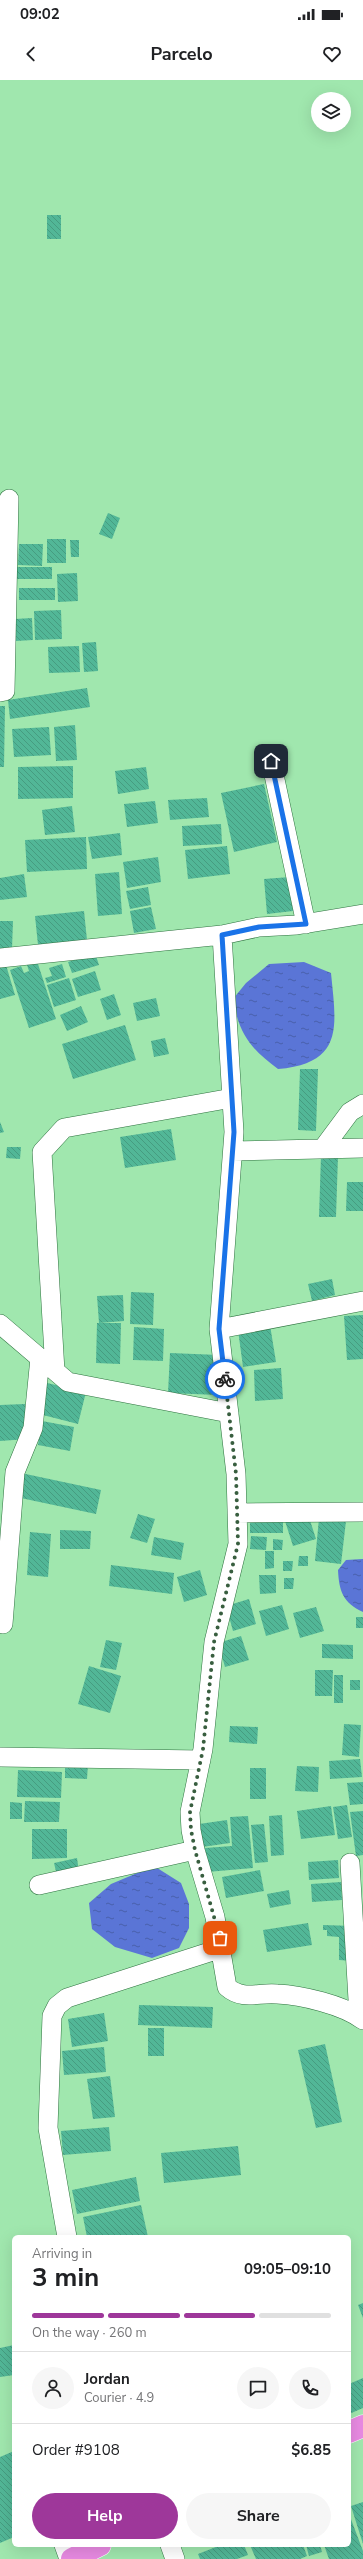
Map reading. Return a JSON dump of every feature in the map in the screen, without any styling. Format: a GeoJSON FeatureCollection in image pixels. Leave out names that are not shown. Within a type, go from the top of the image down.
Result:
{"type":"FeatureCollection","features":[{"type":"Feature","properties":{"kind":"highway"},"geometry":{"type":"LineString","coordinates":[[351,2431],[363,2426]]}},
{"type":"Feature","properties":{"kind":"highway"},"geometry":{"type":"LineString","coordinates":[[72,2559],[96,2547]]}},
{"type":"Feature","properties":{"kind":"street"},"geometry":{"type":"LineString","coordinates":[[0,692],[5,691],[10,499]]}},
{"type":"Feature","properties":{"kind":"street"},"geometry":{"type":"LineString","coordinates":[[271,761],[306,924]]}},
{"type":"Feature","properties":{"kind":"street"},"geometry":{"type":"LineString","coordinates":[[0,958],[222,935],[259,927],[306,924],[363,914]]}},
{"type":"Feature","properties":{"kind":"street"},"geometry":{"type":"LineString","coordinates":[[222,935],[232,1098],[233,1151],[219,1329],[236,1474],[238,1544],[214,1642],[201,1760],[190,1812],[191,1830],[195,1850],[215,1917],[222,1948],[227,1987],[234,1994],[244,1996],[276,1994],[305,1997],[361,2019],[350,1864]]}},
{"type":"Feature","properties":{"kind":"street"},"geometry":{"type":"LineString","coordinates":[[55,1371],[42,1152],[64,1128],[232,1098]]}},
{"type":"Feature","properties":{"kind":"street"},"geometry":{"type":"LineString","coordinates":[[324,1147],[350,1112],[363,1104]]}},
{"type":"Feature","properties":{"kind":"street"},"geometry":{"type":"LineString","coordinates":[[233,1151],[324,1147],[363,1148]]}},
{"type":"Feature","properties":{"kind":"street"},"geometry":{"type":"LineString","coordinates":[[219,1329],[363,1301]]}},
{"type":"Feature","properties":{"kind":"street"},"geometry":{"type":"LineString","coordinates":[[0,1324],[68,1382],[229,1413]]}},
{"type":"Feature","properties":{"kind":"street"},"geometry":{"type":"LineString","coordinates":[[3,1624],[15,1472],[33,1428],[40,1358]]}},
{"type":"Feature","properties":{"kind":"street"},"geometry":{"type":"LineString","coordinates":[[237,1513],[363,1512]]}},
{"type":"Feature","properties":{"kind":"street"},"geometry":{"type":"LineString","coordinates":[[0,1757],[201,1760]]}},
{"type":"Feature","properties":{"kind":"street"},"geometry":{"type":"LineString","coordinates":[[38,1885],[195,1850]]}},
{"type":"Feature","properties":{"kind":"street"},"geometry":{"type":"LineString","coordinates":[[67,2235],[48,2128],[52,2016],[57,2006],[67,1998],[222,1948]]}},
{"type":"Feature","properties":{"kind":"street"},"geometry":{"type":"LineString","coordinates":[[65,2547],[69,2559]]}},
{"type":"Feature","properties":{"kind":"street"},"geometry":{"type":"LineString","coordinates":[[171,2547],[175,2559]]}},
{"type":"Feature","properties":{"kind":"water"},"geometry":{"type":"Polygon","coordinates":[[[304,962],[331,973],[334,1009],[332,1038],[326,1050],[315,1059],[300,1065],[278,1069],[260,1054],[247,1039],[242,1031],[233,999],[246,983],[269,964],[304,962]]]}},
{"type":"Feature","properties":{"kind":"water"},"geometry":{"type":"Polygon","coordinates":[[[363,1559],[363,1612],[351,1605],[343,1596],[338,1570],[346,1560],[363,1559]]]}},
{"type":"Feature","properties":{"kind":"water"},"geometry":{"type":"Polygon","coordinates":[[[154,1866],[181,1883],[189,1904],[189,1928],[179,1948],[152,1958],[115,1947],[92,1929],[89,1903],[111,1884],[154,1866]]]}},
{"type":"Feature","properties":{"kind":"building"},"geometry":{"type":"Polygon","coordinates":[[[47,215],[61,215],[61,239],[47,239],[47,215]]]}},
{"type":"Feature","properties":{"kind":"building"},"geometry":{"type":"Polygon","coordinates":[[[108,513],[120,518],[112,539],[99,534],[108,513]]]}},
{"type":"Feature","properties":{"kind":"building"},"geometry":{"type":"Polygon","coordinates":[[[47,539],[66,539],[66,563],[47,563],[47,539]]]}},
{"type":"Feature","properties":{"kind":"building"},"geometry":{"type":"Polygon","coordinates":[[[70,540],[79,540],[79,557],[71,557],[70,540]]]}},
{"type":"Feature","properties":{"kind":"building"},"geometry":{"type":"Polygon","coordinates":[[[19,544],[43,544],[42,566],[18,565],[19,544]]]}},
{"type":"Feature","properties":{"kind":"building"},"geometry":{"type":"Polygon","coordinates":[[[16,567],[52,567],[52,579],[16,579],[16,567]]]}},
{"type":"Feature","properties":{"kind":"building"},"geometry":{"type":"Polygon","coordinates":[[[77,573],[78,601],[58,602],[57,574],[77,573]]]}},
{"type":"Feature","properties":{"kind":"building"},"geometry":{"type":"Polygon","coordinates":[[[19,588],[55,588],[55,600],[19,600],[19,588]]]}},
{"type":"Feature","properties":{"kind":"building"},"geometry":{"type":"Polygon","coordinates":[[[61,610],[62,639],[35,640],[34,611],[61,610]]]}},
{"type":"Feature","properties":{"kind":"building"},"geometry":{"type":"Polygon","coordinates":[[[32,618],[33,640],[16,641],[15,619],[32,618]]]}},
{"type":"Feature","properties":{"kind":"building"},"geometry":{"type":"Polygon","coordinates":[[[96,642],[98,671],[84,672],[82,643],[96,642]]]}},
{"type":"Feature","properties":{"kind":"building"},"geometry":{"type":"Polygon","coordinates":[[[79,646],[80,672],[49,673],[48,647],[79,646]]]}},
{"type":"Feature","properties":{"kind":"building"},"geometry":{"type":"Polygon","coordinates":[[[87,688],[90,707],[10,719],[8,700],[87,688]]]}},
{"type":"Feature","properties":{"kind":"building"},"geometry":{"type":"Polygon","coordinates":[[[0,706],[5,706],[4,767],[0,767],[0,706]]]}},
{"type":"Feature","properties":{"kind":"building"},"geometry":{"type":"Polygon","coordinates":[[[75,725],[77,760],[56,761],[54,727],[75,725]]]}},
{"type":"Feature","properties":{"kind":"building"},"geometry":{"type":"Polygon","coordinates":[[[49,727],[51,755],[14,757],[12,729],[49,727]]]}},
{"type":"Feature","properties":{"kind":"building"},"geometry":{"type":"Polygon","coordinates":[[[73,766],[73,798],[18,799],[18,767],[73,766]]]}},
{"type":"Feature","properties":{"kind":"building"},"geometry":{"type":"Polygon","coordinates":[[[146,767],[149,789],[118,794],[115,771],[146,767]]]}},
{"type":"Feature","properties":{"kind":"building"},"geometry":{"type":"Polygon","coordinates":[[[264,784],[277,842],[234,852],[221,793],[264,784]]]}},
{"type":"Feature","properties":{"kind":"building"},"geometry":{"type":"Polygon","coordinates":[[[207,798],[209,817],[170,820],[168,800],[207,798]]]}},
{"type":"Feature","properties":{"kind":"building"},"geometry":{"type":"Polygon","coordinates":[[[155,801],[158,823],[127,827],[124,804],[155,801]]]}},
{"type":"Feature","properties":{"kind":"building"},"geometry":{"type":"Polygon","coordinates":[[[72,806],[75,832],[45,835],[42,810],[72,806]]]}},
{"type":"Feature","properties":{"kind":"building"},"geometry":{"type":"Polygon","coordinates":[[[221,824],[222,844],[183,846],[182,826],[221,824]]]}},
{"type":"Feature","properties":{"kind":"building"},"geometry":{"type":"Polygon","coordinates":[[[120,833],[122,855],[92,859],[88,837],[120,833]]]}},
{"type":"Feature","properties":{"kind":"building"},"geometry":{"type":"Polygon","coordinates":[[[86,837],[87,869],[27,872],[25,840],[86,837]]]}},
{"type":"Feature","properties":{"kind":"building"},"geometry":{"type":"Polygon","coordinates":[[[227,846],[230,874],[188,879],[185,850],[227,846]]]}},
{"type":"Feature","properties":{"kind":"building"},"geometry":{"type":"Polygon","coordinates":[[[158,857],[161,882],[127,888],[123,862],[158,857]]]}},
{"type":"Feature","properties":{"kind":"building"},"geometry":{"type":"Polygon","coordinates":[[[119,872],[122,914],[98,916],[95,874],[119,872]]]}},
{"type":"Feature","properties":{"kind":"building"},"geometry":{"type":"Polygon","coordinates":[[[24,874],[27,897],[0,900],[0,878],[24,874]]]}},
{"type":"Feature","properties":{"kind":"building"},"geometry":{"type":"Polygon","coordinates":[[[290,877],[293,911],[267,914],[264,879],[290,877]]]}},
{"type":"Feature","properties":{"kind":"building"},"geometry":{"type":"Polygon","coordinates":[[[148,887],[151,905],[130,909],[126,891],[148,887]]]}},
{"type":"Feature","properties":{"kind":"building"},"geometry":{"type":"Polygon","coordinates":[[[151,907],[156,929],[134,933],[130,911],[151,907]]]}},
{"type":"Feature","properties":{"kind":"building"},"geometry":{"type":"Polygon","coordinates":[[[84,911],[87,940],[38,945],[35,916],[84,911]]]}},
{"type":"Feature","properties":{"kind":"building"},"geometry":{"type":"Polygon","coordinates":[[[0,921],[13,921],[12,949],[0,949],[0,921]]]}},
{"type":"Feature","properties":{"kind":"building"},"geometry":{"type":"Polygon","coordinates":[[[95,953],[99,965],[72,973],[68,962],[95,953]]]}},
{"type":"Feature","properties":{"kind":"building"},"geometry":{"type":"Polygon","coordinates":[[[37,961],[56,1019],[29,1028],[10,970],[21,966],[24,973],[29,971],[27,965],[37,961]]]}},
{"type":"Feature","properties":{"kind":"building"},"geometry":{"type":"Polygon","coordinates":[[[62,964],[66,977],[47,983],[45,978],[52,976],[49,968],[62,964]]]}},
{"type":"Feature","properties":{"kind":"building"},"geometry":{"type":"Polygon","coordinates":[[[6,965],[15,995],[0,999],[0,967],[6,965]]]}},
{"type":"Feature","properties":{"kind":"building"},"geometry":{"type":"Polygon","coordinates":[[[95,971],[101,990],[78,997],[72,979],[95,971]]]}},
{"type":"Feature","properties":{"kind":"building"},"geometry":{"type":"Polygon","coordinates":[[[69,978],[76,1000],[54,1007],[47,985],[69,978]]]}},
{"type":"Feature","properties":{"kind":"building"},"geometry":{"type":"Polygon","coordinates":[[[114,994],[121,1015],[107,1020],[100,999],[114,994]]]}},
{"type":"Feature","properties":{"kind":"building"},"geometry":{"type":"Polygon","coordinates":[[[156,998],[160,1016],[137,1021],[133,1003],[156,998]]]}},
{"type":"Feature","properties":{"kind":"building"},"geometry":{"type":"Polygon","coordinates":[[[81,1006],[88,1022],[67,1031],[60,1015],[81,1006]]]}},
{"type":"Feature","properties":{"kind":"building"},"geometry":{"type":"Polygon","coordinates":[[[125,1025],[136,1060],[73,1079],[62,1044],[125,1025]]]}},
{"type":"Feature","properties":{"kind":"building"},"geometry":{"type":"Polygon","coordinates":[[[165,1038],[169,1054],[154,1057],[151,1041],[165,1038]]]}},
{"type":"Feature","properties":{"kind":"building"},"geometry":{"type":"Polygon","coordinates":[[[300,1069],[318,1069],[316,1131],[298,1130],[300,1069]]]}},
{"type":"Feature","properties":{"kind":"building"},"geometry":{"type":"Polygon","coordinates":[[[0,1122],[4,1132],[0,1133],[0,1122]]]}},
{"type":"Feature","properties":{"kind":"building"},"geometry":{"type":"Polygon","coordinates":[[[171,1129],[176,1160],[125,1168],[120,1137],[171,1129]]]}},
{"type":"Feature","properties":{"kind":"building"},"geometry":{"type":"Polygon","coordinates":[[[7,1147],[21,1147],[20,1159],[6,1158],[7,1147]]]}},
{"type":"Feature","properties":{"kind":"building"},"geometry":{"type":"Polygon","coordinates":[[[321,1155],[338,1156],[336,1217],[319,1217],[321,1155]]]}},
{"type":"Feature","properties":{"kind":"building"},"geometry":{"type":"Polygon","coordinates":[[[347,1182],[363,1182],[363,1211],[346,1211],[347,1182]]]}},
{"type":"Feature","properties":{"kind":"building"},"geometry":{"type":"Polygon","coordinates":[[[332,1279],[335,1295],[312,1301],[308,1284],[332,1279]]]}},
{"type":"Feature","properties":{"kind":"building"},"geometry":{"type":"Polygon","coordinates":[[[131,1292],[154,1293],[153,1325],[130,1324],[131,1292]]]}},
{"type":"Feature","properties":{"kind":"building"},"geometry":{"type":"Polygon","coordinates":[[[123,1295],[124,1321],[99,1323],[97,1296],[123,1295]]]}},
{"type":"Feature","properties":{"kind":"building"},"geometry":{"type":"Polygon","coordinates":[[[363,1315],[363,1359],[347,1360],[344,1316],[363,1315]]]}},
{"type":"Feature","properties":{"kind":"building"},"geometry":{"type":"Polygon","coordinates":[[[97,1323],[121,1323],[120,1364],[96,1363],[97,1323]]]}},
{"type":"Feature","properties":{"kind":"building"},"geometry":{"type":"Polygon","coordinates":[[[270,1325],[276,1362],[243,1367],[238,1330],[270,1325]]]}},
{"type":"Feature","properties":{"kind":"building"},"geometry":{"type":"Polygon","coordinates":[[[134,1327],[164,1329],[163,1361],[133,1360],[134,1327]]]}},
{"type":"Feature","properties":{"kind":"building"},"geometry":{"type":"Polygon","coordinates":[[[170,1353],[219,1355],[218,1395],[168,1393],[170,1353]]]}},
{"type":"Feature","properties":{"kind":"building"},"geometry":{"type":"Polygon","coordinates":[[[281,1368],[283,1399],[255,1401],[254,1370],[281,1368]]]}},
{"type":"Feature","properties":{"kind":"building"},"geometry":{"type":"Polygon","coordinates":[[[47,1383],[86,1392],[78,1424],[39,1414],[47,1383]]]}},
{"type":"Feature","properties":{"kind":"building"},"geometry":{"type":"Polygon","coordinates":[[[25,1404],[27,1439],[0,1441],[0,1405],[25,1404]]]}},
{"type":"Feature","properties":{"kind":"building"},"geometry":{"type":"Polygon","coordinates":[[[42,1421],[74,1427],[70,1451],[38,1445],[42,1421]]]}},
{"type":"Feature","properties":{"kind":"building"},"geometry":{"type":"Polygon","coordinates":[[[21,1473],[101,1490],[96,1514],[16,1497],[21,1473]]]}},
{"type":"Feature","properties":{"kind":"building"},"geometry":{"type":"Polygon","coordinates":[[[138,1514],[155,1519],[147,1543],[130,1538],[138,1514]]]}},
{"type":"Feature","properties":{"kind":"building"},"geometry":{"type":"Polygon","coordinates":[[[308,1514],[316,1539],[293,1546],[285,1521],[308,1514]]]}},
{"type":"Feature","properties":{"kind":"building"},"geometry":{"type":"Polygon","coordinates":[[[250,1518],[283,1519],[283,1533],[250,1533],[250,1518]]]}},
{"type":"Feature","properties":{"kind":"building"},"geometry":{"type":"Polygon","coordinates":[[[319,1518],[346,1521],[341,1564],[315,1561],[319,1518]]]}},
{"type":"Feature","properties":{"kind":"building"},"geometry":{"type":"Polygon","coordinates":[[[60,1530],[91,1531],[90,1549],[60,1549],[60,1530]]]}},
{"type":"Feature","properties":{"kind":"building"},"geometry":{"type":"Polygon","coordinates":[[[30,1532],[51,1534],[48,1577],[27,1575],[30,1532]]]}},
{"type":"Feature","properties":{"kind":"building"},"geometry":{"type":"Polygon","coordinates":[[[251,1536],[267,1537],[266,1550],[250,1549],[251,1536]]]}},
{"type":"Feature","properties":{"kind":"building"},"geometry":{"type":"Polygon","coordinates":[[[154,1537],[184,1543],[181,1560],[151,1555],[154,1537]]]}},
{"type":"Feature","properties":{"kind":"building"},"geometry":{"type":"Polygon","coordinates":[[[273,1539],[283,1540],[282,1550],[273,1550],[273,1539]]]}},
{"type":"Feature","properties":{"kind":"building"},"geometry":{"type":"Polygon","coordinates":[[[265,1551],[274,1551],[274,1568],[265,1569],[265,1551]]]}},
{"type":"Feature","properties":{"kind":"building"},"geometry":{"type":"Polygon","coordinates":[[[299,1556],[308,1556],[308,1566],[298,1566],[299,1556]]]}},
{"type":"Feature","properties":{"kind":"building"},"geometry":{"type":"Polygon","coordinates":[[[283,1561],[293,1561],[292,1571],[283,1571],[283,1561]]]}},
{"type":"Feature","properties":{"kind":"building"},"geometry":{"type":"Polygon","coordinates":[[[111,1565],[174,1573],[172,1594],[109,1586],[111,1565]]]}},
{"type":"Feature","properties":{"kind":"building"},"geometry":{"type":"Polygon","coordinates":[[[200,1570],[207,1595],[184,1602],[177,1577],[200,1570]]]}},
{"type":"Feature","properties":{"kind":"building"},"geometry":{"type":"Polygon","coordinates":[[[259,1575],[276,1575],[276,1593],[260,1594],[259,1575]]]}},
{"type":"Feature","properties":{"kind":"building"},"geometry":{"type":"Polygon","coordinates":[[[284,1578],[294,1578],[293,1589],[284,1589],[284,1578]]]}},
{"type":"Feature","properties":{"kind":"building"},"geometry":{"type":"Polygon","coordinates":[[[249,1599],[256,1624],[233,1631],[226,1606],[249,1599]]]}},
{"type":"Feature","properties":{"kind":"building"},"geometry":{"type":"Polygon","coordinates":[[[282,1605],[289,1629],[266,1636],[259,1611],[282,1605]]]}},
{"type":"Feature","properties":{"kind":"building"},"geometry":{"type":"Polygon","coordinates":[[[316,1607],[324,1631],[300,1638],[293,1613],[316,1607]]]}},
{"type":"Feature","properties":{"kind":"building"},"geometry":{"type":"Polygon","coordinates":[[[356,1617],[363,1617],[363,1628],[356,1628],[356,1617]]]}},
{"type":"Feature","properties":{"kind":"building"},"geometry":{"type":"Polygon","coordinates":[[[241,1636],[249,1660],[225,1667],[218,1643],[241,1636]]]}},
{"type":"Feature","properties":{"kind":"building"},"geometry":{"type":"Polygon","coordinates":[[[106,1640],[122,1643],[116,1670],[100,1667],[106,1640]]]}},
{"type":"Feature","properties":{"kind":"building"},"geometry":{"type":"Polygon","coordinates":[[[322,1644],[353,1645],[353,1659],[322,1658],[322,1644]]]}},
{"type":"Feature","properties":{"kind":"building"},"geometry":{"type":"Polygon","coordinates":[[[89,1666],[121,1676],[110,1713],[78,1704],[89,1666]]]}},
{"type":"Feature","properties":{"kind":"building"},"geometry":{"type":"Polygon","coordinates":[[[315,1670],[333,1670],[332,1696],[315,1696],[315,1670]]]}},
{"type":"Feature","properties":{"kind":"building"},"geometry":{"type":"Polygon","coordinates":[[[334,1675],[343,1675],[343,1703],[334,1703],[334,1675]]]}},
{"type":"Feature","properties":{"kind":"building"},"geometry":{"type":"Polygon","coordinates":[[[350,1680],[360,1680],[360,1690],[350,1690],[350,1680]]]}},
{"type":"Feature","properties":{"kind":"building"},"geometry":{"type":"Polygon","coordinates":[[[344,1724],[361,1725],[359,1757],[342,1755],[344,1724]]]}},
{"type":"Feature","properties":{"kind":"building"},"geometry":{"type":"Polygon","coordinates":[[[230,1726],[258,1727],[257,1744],[229,1742],[230,1726]]]}},
{"type":"Feature","properties":{"kind":"building"},"geometry":{"type":"Polygon","coordinates":[[[360,1759],[362,1777],[330,1779],[329,1761],[360,1759]]]}},
{"type":"Feature","properties":{"kind":"building"},"geometry":{"type":"Polygon","coordinates":[[[65,1763],[88,1764],[87,1779],[65,1778],[65,1763]]]}},
{"type":"Feature","properties":{"kind":"building"},"geometry":{"type":"Polygon","coordinates":[[[297,1766],[319,1767],[318,1792],[295,1791],[297,1766]]]}},
{"type":"Feature","properties":{"kind":"building"},"geometry":{"type":"Polygon","coordinates":[[[250,1768],[266,1768],[266,1799],[250,1799],[250,1768]]]}},
{"type":"Feature","properties":{"kind":"building"},"geometry":{"type":"Polygon","coordinates":[[[18,1770],[62,1772],[61,1798],[17,1797],[18,1770]]]}},
{"type":"Feature","properties":{"kind":"building"},"geometry":{"type":"Polygon","coordinates":[[[363,1782],[363,1804],[350,1805],[347,1783],[363,1782]]]}},
{"type":"Feature","properties":{"kind":"building"},"geometry":{"type":"Polygon","coordinates":[[[25,1801],[60,1802],[59,1822],[24,1822],[25,1801]]]}},
{"type":"Feature","properties":{"kind":"building"},"geometry":{"type":"Polygon","coordinates":[[[10,1802],[22,1803],[22,1819],[10,1819],[10,1802]]]}},
{"type":"Feature","properties":{"kind":"building"},"geometry":{"type":"Polygon","coordinates":[[[347,1805],[352,1837],[338,1839],[333,1807],[347,1805]]]}},
{"type":"Feature","properties":{"kind":"building"},"geometry":{"type":"Polygon","coordinates":[[[331,1806],[335,1835],[301,1839],[297,1811],[331,1806]]]}},
{"type":"Feature","properties":{"kind":"building"},"geometry":{"type":"Polygon","coordinates":[[[363,1811],[363,1855],[356,1856],[350,1812],[363,1811]]]}},
{"type":"Feature","properties":{"kind":"building"},"geometry":{"type":"Polygon","coordinates":[[[282,1815],[284,1855],[271,1856],[269,1816],[282,1815]]]}},
{"type":"Feature","properties":{"kind":"building"},"geometry":{"type":"Polygon","coordinates":[[[248,1816],[253,1868],[207,1872],[205,1848],[232,1846],[230,1817],[248,1816]]]}},
{"type":"Feature","properties":{"kind":"building"},"geometry":{"type":"Polygon","coordinates":[[[227,1820],[230,1843],[202,1847],[199,1824],[227,1820]]]}},
{"type":"Feature","properties":{"kind":"building"},"geometry":{"type":"Polygon","coordinates":[[[264,1824],[268,1862],[255,1863],[251,1825],[264,1824]]]}},
{"type":"Feature","properties":{"kind":"building"},"geometry":{"type":"Polygon","coordinates":[[[32,1829],[67,1829],[67,1858],[32,1859],[32,1829]]]}},
{"type":"Feature","properties":{"kind":"building"},"geometry":{"type":"Polygon","coordinates":[[[77,1858],[79,1872],[57,1876],[54,1863],[77,1858]]]}},
{"type":"Feature","properties":{"kind":"building"},"geometry":{"type":"Polygon","coordinates":[[[338,1860],[339,1878],[309,1880],[308,1862],[338,1860]]]}},
{"type":"Feature","properties":{"kind":"building"},"geometry":{"type":"Polygon","coordinates":[[[260,1870],[264,1891],[226,1898],[222,1877],[260,1870]]]}},
{"type":"Feature","properties":{"kind":"building"},"geometry":{"type":"Polygon","coordinates":[[[341,1882],[342,1900],[312,1902],[311,1884],[341,1882]]]}},
{"type":"Feature","properties":{"kind":"building"},"geometry":{"type":"Polygon","coordinates":[[[289,1890],[291,1904],[270,1908],[267,1894],[289,1890]]]}},
{"type":"Feature","properties":{"kind":"building"},"geometry":{"type":"Polygon","coordinates":[[[308,1923],[312,1945],[267,1952],[263,1930],[308,1923]]]}},
{"type":"Feature","properties":{"kind":"building"},"geometry":{"type":"Polygon","coordinates":[[[323,1925],[353,1926],[353,1961],[339,1960],[339,1937],[327,1936],[327,1930],[323,1930],[323,1925]]]}},
{"type":"Feature","properties":{"kind":"building"},"geometry":{"type":"Polygon","coordinates":[[[139,2005],[213,2007],[212,2028],[138,2025],[139,2005]]]}},
{"type":"Feature","properties":{"kind":"building"},"geometry":{"type":"Polygon","coordinates":[[[104,2013],[108,2041],[72,2047],[68,2019],[104,2013]]]}},
{"type":"Feature","properties":{"kind":"building"},"geometry":{"type":"Polygon","coordinates":[[[148,2028],[164,2028],[164,2056],[148,2056],[148,2028]]]}},
{"type":"Feature","properties":{"kind":"building"},"geometry":{"type":"Polygon","coordinates":[[[325,2044],[342,2122],[316,2128],[298,2050],[325,2044]]]}},
{"type":"Feature","properties":{"kind":"building"},"geometry":{"type":"Polygon","coordinates":[[[104,2047],[106,2072],[64,2075],[62,2051],[104,2047]]]}},
{"type":"Feature","properties":{"kind":"building"},"geometry":{"type":"Polygon","coordinates":[[[110,2076],[115,2117],[93,2119],[87,2079],[110,2076]]]}},
{"type":"Feature","properties":{"kind":"building"},"geometry":{"type":"Polygon","coordinates":[[[109,2127],[111,2151],[63,2155],[61,2131],[109,2127]]]}},
{"type":"Feature","properties":{"kind":"building"},"geometry":{"type":"Polygon","coordinates":[[[238,2146],[241,2175],[164,2183],[161,2153],[238,2146]]]}},
{"type":"Feature","properties":{"kind":"building"},"geometry":{"type":"Polygon","coordinates":[[[136,2177],[140,2201],[77,2214],[72,2190],[136,2177]]]}},
{"type":"Feature","properties":{"kind":"building"},"geometry":{"type":"Polygon","coordinates":[[[141,2205],[148,2235],[87,2235],[83,2217],[141,2205]]]}},
{"type":"Feature","properties":{"kind":"building"},"geometry":{"type":"Polygon","coordinates":[[[363,2303],[363,2318],[358,2305],[363,2303]]]}},
{"type":"Feature","properties":{"kind":"building"},"geometry":{"type":"Polygon","coordinates":[[[12,2345],[12,2375],[0,2377],[0,2348],[12,2345]]]}},
{"type":"Feature","properties":{"kind":"building"},"geometry":{"type":"Polygon","coordinates":[[[363,2378],[363,2408],[351,2413],[351,2383],[363,2378]]]}},
{"type":"Feature","properties":{"kind":"building"},"geometry":{"type":"Polygon","coordinates":[[[12,2452],[12,2538],[0,2543],[0,2457],[12,2452]]]}},
{"type":"Feature","properties":{"kind":"building"},"geometry":{"type":"Polygon","coordinates":[[[363,2502],[363,2544],[351,2506],[363,2502]]]}},
{"type":"Feature","properties":{"kind":"building"},"geometry":{"type":"Polygon","coordinates":[[[351,2519],[363,2551],[363,2559],[329,2559],[325,2547],[351,2547],[351,2519]]]}},
{"type":"Feature","properties":{"kind":"building"},"geometry":{"type":"Polygon","coordinates":[[[216,2547],[245,2547],[248,2555],[237,2559],[200,2559],[198,2554],[216,2547]]]}},
{"type":"Feature","properties":{"kind":"building"},"geometry":{"type":"Polygon","coordinates":[[[251,2547],[304,2547],[307,2556],[300,2559],[256,2559],[251,2547]]]}},
{"type":"Feature","properties":{"kind":"building"},"geometry":{"type":"Polygon","coordinates":[[[307,2547],[321,2547],[322,2552],[309,2556],[307,2547]]]}},
{"type":"Feature","properties":{"kind":"way so far"},"geometry":{"type":"LineString","coordinates":[[220,1938],[195,1850],[191,1830],[190,1812],[203,1749],[214,1642],[238,1544],[236,1474],[225,1379]]}},
{"type":"Feature","properties":{"kind":"route"},"geometry":{"type":"LineString","coordinates":[[225,1379],[219,1329],[234,1132],[222,935],[259,927],[306,924],[271,761]]}}]}
